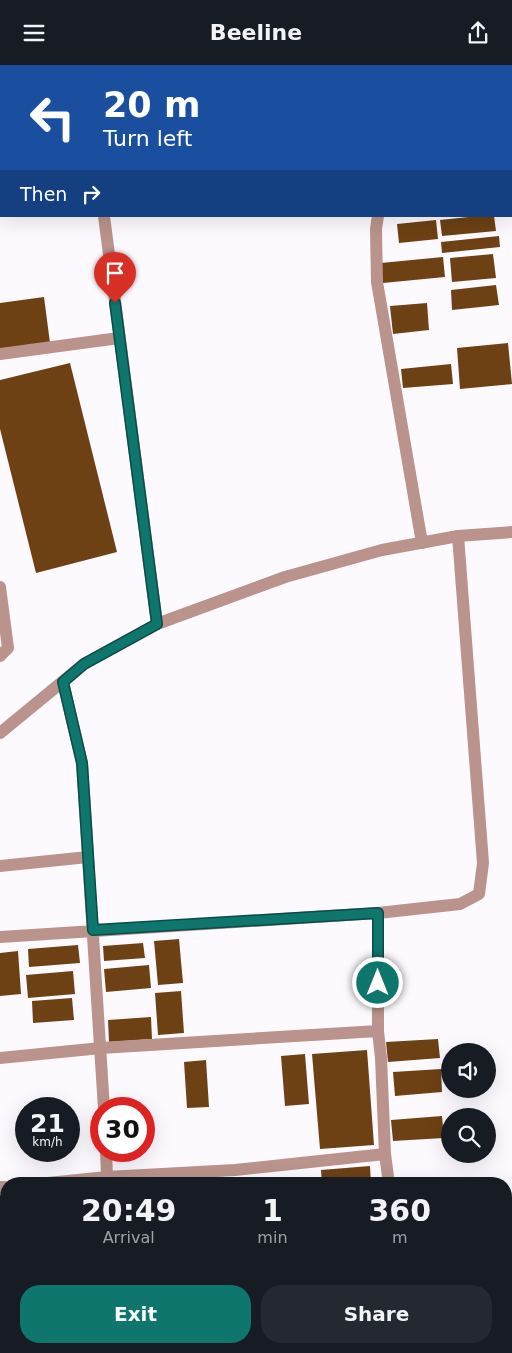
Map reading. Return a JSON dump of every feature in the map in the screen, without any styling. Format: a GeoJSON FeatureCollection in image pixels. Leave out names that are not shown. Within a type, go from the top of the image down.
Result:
{"type":"FeatureCollection","features":[{"type":"Feature","properties":{"kind":"street"},"geometry":{"type":"LineString","coordinates":[[104,217],[157,624]]}},
{"type":"Feature","properties":{"kind":"street"},"geometry":{"type":"LineString","coordinates":[[378,217],[376,229],[378,282],[422,543]]}},
{"type":"Feature","properties":{"kind":"street"},"geometry":{"type":"LineString","coordinates":[[0,354],[119,338]]}},
{"type":"Feature","properties":{"kind":"street"},"geometry":{"type":"LineString","coordinates":[[0,733],[84,664],[157,624],[284,577],[382,550],[458,536],[512,532]]}},
{"type":"Feature","properties":{"kind":"street"},"geometry":{"type":"LineString","coordinates":[[0,937],[378,913],[460,904],[479,894],[483,863],[458,536]]}},
{"type":"Feature","properties":{"kind":"street"},"geometry":{"type":"LineString","coordinates":[[0,587],[8,648],[0,656]]}},
{"type":"Feature","properties":{"kind":"street"},"geometry":{"type":"LineString","coordinates":[[63,682],[82,763],[103,1097]]}},
{"type":"Feature","properties":{"kind":"street"},"geometry":{"type":"LineString","coordinates":[[0,867],[88,857]]}},
{"type":"Feature","properties":{"kind":"street"},"geometry":{"type":"LineString","coordinates":[[378,913],[378,1031],[388,1177]]}},
{"type":"Feature","properties":{"kind":"street"},"geometry":{"type":"LineString","coordinates":[[0,1058],[101,1048],[378,1031]]}},
{"type":"Feature","properties":{"kind":"street"},"geometry":{"type":"LineString","coordinates":[[106,1162],[107,1177],[235,1170],[385,1154]]}},
{"type":"Feature","properties":{"kind":"building"},"geometry":{"type":"Polygon","coordinates":[[[494,217],[496,231],[442,236],[440,220],[494,217]]]}},
{"type":"Feature","properties":{"kind":"building"},"geometry":{"type":"Polygon","coordinates":[[[436,220],[438,239],[399,243],[397,224],[436,220]]]}},
{"type":"Feature","properties":{"kind":"building"},"geometry":{"type":"Polygon","coordinates":[[[499,236],[500,247],[442,253],[441,242],[499,236]]]}},
{"type":"Feature","properties":{"kind":"building"},"geometry":{"type":"Polygon","coordinates":[[[493,254],[496,278],[452,282],[450,258],[493,254]]]}},
{"type":"Feature","properties":{"kind":"building"},"geometry":{"type":"Polygon","coordinates":[[[443,257],[445,277],[383,283],[381,263],[443,257]]]}},
{"type":"Feature","properties":{"kind":"building"},"geometry":{"type":"Polygon","coordinates":[[[496,285],[499,305],[452,310],[451,290],[496,285]]]}},
{"type":"Feature","properties":{"kind":"building"},"geometry":{"type":"Polygon","coordinates":[[[44,297],[50,343],[0,350],[0,303],[44,297]]]}},
{"type":"Feature","properties":{"kind":"building"},"geometry":{"type":"Polygon","coordinates":[[[427,303],[429,330],[393,334],[390,306],[427,303]]]}},
{"type":"Feature","properties":{"kind":"building"},"geometry":{"type":"Polygon","coordinates":[[[508,343],[512,384],[460,389],[457,348],[508,343]]]}},
{"type":"Feature","properties":{"kind":"building"},"geometry":{"type":"Polygon","coordinates":[[[70,363],[117,552],[36,573],[0,429],[0,380],[70,363]]]}},
{"type":"Feature","properties":{"kind":"building"},"geometry":{"type":"Polygon","coordinates":[[[451,364],[453,384],[403,388],[401,369],[451,364]]]}},
{"type":"Feature","properties":{"kind":"building"},"geometry":{"type":"Polygon","coordinates":[[[179,939],[183,983],[158,985],[154,941],[179,939]]]}},
{"type":"Feature","properties":{"kind":"building"},"geometry":{"type":"Polygon","coordinates":[[[143,943],[145,958],[104,961],[103,946],[143,943]]]}},
{"type":"Feature","properties":{"kind":"building"},"geometry":{"type":"Polygon","coordinates":[[[78,945],[80,963],[29,967],[28,949],[78,945]]]}},
{"type":"Feature","properties":{"kind":"building"},"geometry":{"type":"Polygon","coordinates":[[[18,951],[21,994],[0,996],[0,953],[18,951]]]}},
{"type":"Feature","properties":{"kind":"building"},"geometry":{"type":"Polygon","coordinates":[[[149,965],[151,988],[106,992],[104,969],[149,965]]]}},
{"type":"Feature","properties":{"kind":"building"},"geometry":{"type":"Polygon","coordinates":[[[73,971],[75,994],[28,998],[26,975],[73,971]]]}},
{"type":"Feature","properties":{"kind":"building"},"geometry":{"type":"Polygon","coordinates":[[[181,991],[184,1033],[158,1035],[155,993],[181,991]]]}},
{"type":"Feature","properties":{"kind":"building"},"geometry":{"type":"Polygon","coordinates":[[[72,998],[74,1020],[33,1023],[32,1001],[72,998]]]}},
{"type":"Feature","properties":{"kind":"building"},"geometry":{"type":"Polygon","coordinates":[[[151,1017],[152,1039],[109,1042],[108,1020],[151,1017]]]}},
{"type":"Feature","properties":{"kind":"building"},"geometry":{"type":"Polygon","coordinates":[[[438,1039],[440,1058],[388,1062],[386,1042],[438,1039]]]}},
{"type":"Feature","properties":{"kind":"building"},"geometry":{"type":"Polygon","coordinates":[[[367,1050],[374,1145],[320,1149],[312,1054],[367,1050]]]}},
{"type":"Feature","properties":{"kind":"building"},"geometry":{"type":"Polygon","coordinates":[[[305,1054],[309,1104],[285,1106],[281,1056],[305,1054]]]}},
{"type":"Feature","properties":{"kind":"building"},"geometry":{"type":"Polygon","coordinates":[[[206,1060],[209,1107],[187,1108],[184,1062],[206,1060]]]}},
{"type":"Feature","properties":{"kind":"building"},"geometry":{"type":"Polygon","coordinates":[[[441,1069],[441,1092],[395,1096],[393,1072],[441,1069]]]}},
{"type":"Feature","properties":{"kind":"building"},"geometry":{"type":"Polygon","coordinates":[[[441,1116],[441,1138],[393,1141],[391,1120],[441,1116]]]}},
{"type":"Feature","properties":{"kind":"building"},"geometry":{"type":"Polygon","coordinates":[[[370,1166],[371,1177],[322,1177],[321,1170],[370,1166]]]}},
{"type":"Feature","properties":{"kind":"route"},"geometry":{"type":"LineString","coordinates":[[115,303],[157,624],[84,664],[63,682],[82,763],[93,930],[378,913],[378,983]]}}]}
